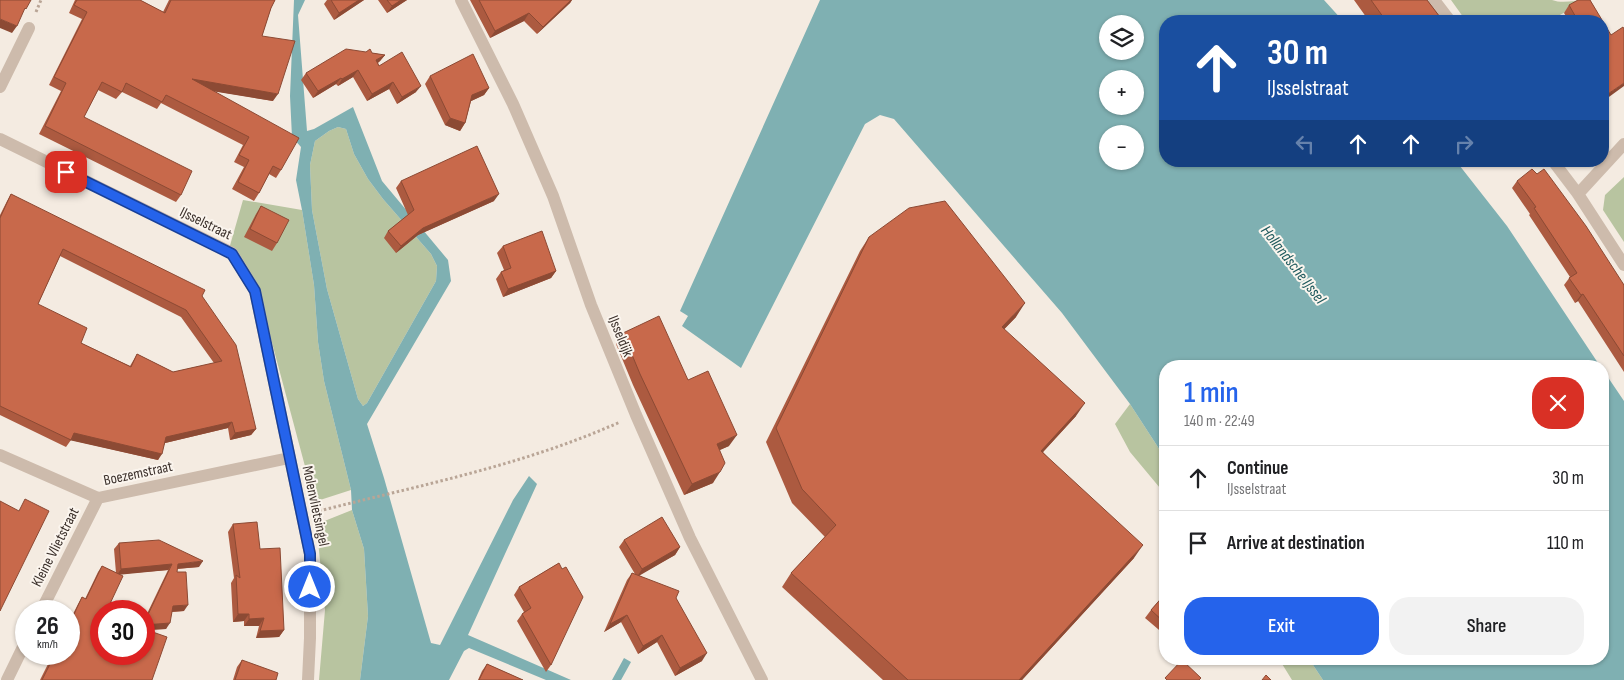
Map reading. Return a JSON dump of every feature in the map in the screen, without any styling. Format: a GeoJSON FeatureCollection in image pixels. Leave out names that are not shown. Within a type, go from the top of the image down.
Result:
{"type":"FeatureCollection","features":[{"type":"Feature","properties":{"kind":"street","name":"IJsseldijk"},"geometry":{"type":"LineString","coordinates":[[461,0],[513,104],[553,196],[591,305],[636,415],[690,538],[762,680]]}},
{"type":"Feature","properties":{"kind":"street"},"geometry":{"type":"LineString","coordinates":[[1434,0],[1445,15]]}},
{"type":"Feature","properties":{"kind":"street"},"geometry":{"type":"LineString","coordinates":[[0,87],[29,28]]}},
{"type":"Feature","properties":{"kind":"street","name":"IJsselstraat"},"geometry":{"type":"LineString","coordinates":[[0,139],[232,254],[255,291],[290,458]]}},
{"type":"Feature","properties":{"kind":"street"},"geometry":{"type":"LineString","coordinates":[[1609,160],[1624,144]]}},
{"type":"Feature","properties":{"kind":"street"},"geometry":{"type":"LineString","coordinates":[[1558,167],[1578,194],[1624,265]]}},
{"type":"Feature","properties":{"kind":"street"},"geometry":{"type":"LineString","coordinates":[[1578,194],[1603,167]]}},
{"type":"Feature","properties":{"kind":"street","name":"Boezemstraat"},"geometry":{"type":"LineString","coordinates":[[0,455],[98,498],[290,458]]}},
{"type":"Feature","properties":{"kind":"street","name":"Molenvlietsingel"},"geometry":{"type":"LineString","coordinates":[[290,458],[310,554],[308,680]]}},
{"type":"Feature","properties":{"kind":"street","name":"Kleine Vlietstraat"},"geometry":{"type":"LineString","coordinates":[[47,600],[98,498]]}},
{"type":"Feature","properties":{"kind":"street"},"geometry":{"type":"LineString","coordinates":[[6,680],[15,662]]}},
{"type":"Feature","properties":{"kind":"path"},"geometry":{"type":"LineString","coordinates":[[302,516],[519,461],[586,437],[636,415]]}},
{"type":"Feature","properties":{"kind":"green space"},"geometry":{"type":"Polygon","coordinates":[[[1451,0],[1552,0],[1565,2],[1587,0],[1560,15],[1462,15],[1451,0]]]}},
{"type":"Feature","properties":{"kind":"green space"},"geometry":{"type":"Polygon","coordinates":[[[338,127],[346,129],[354,154],[368,179],[431,254],[437,266],[436,281],[367,403],[363,406],[358,399],[327,289],[312,210],[310,165],[315,141],[338,127]]]}},
{"type":"Feature","properties":{"kind":"green space"},"geometry":{"type":"Polygon","coordinates":[[[1624,177],[1624,242],[1603,210],[1605,195],[1624,177]]]}},
{"type":"Feature","properties":{"kind":"green space"},"geometry":{"type":"Polygon","coordinates":[[[243,200],[302,210],[314,285],[318,342],[324,381],[351,490],[320,500],[310,494],[306,470],[271,339],[229,249],[243,200]]]}},
{"type":"Feature","properties":{"kind":"green space"},"geometry":{"type":"Polygon","coordinates":[[[1130,404],[1159,449],[1159,487],[1130,452],[1115,424],[1130,404]]]}},
{"type":"Feature","properties":{"kind":"green space"},"geometry":{"type":"Polygon","coordinates":[[[352,510],[364,549],[368,616],[360,680],[319,680],[325,610],[317,531],[322,522],[352,510]]]}},
{"type":"Feature","properties":{"kind":"green space"},"geometry":{"type":"Polygon","coordinates":[[[1283,665],[1313,665],[1323,680],[1292,680],[1283,665]]]}},
{"type":"Feature","properties":{"kind":"water"},"geometry":{"type":"Polygon","coordinates":[[[294,0],[305,0],[298,15],[307,131],[353,107],[382,181],[448,260],[451,281],[367,424],[431,643],[440,645],[513,500],[529,476],[537,484],[468,635],[571,680],[546,680],[469,648],[464,651],[449,680],[360,680],[368,616],[364,549],[352,510],[351,490],[324,381],[318,342],[314,285],[296,180],[301,147],[292,137],[290,96],[294,0]],[[338,127],[315,141],[310,165],[312,210],[327,289],[358,399],[363,406],[367,403],[436,281],[437,266],[431,254],[368,179],[354,154],[346,129],[338,127]]]}},
{"type":"Feature","properties":{"kind":"water","name":"Hollandsche IJssel"},"geometry":{"type":"Polygon","coordinates":[[[820,0],[1324,0],[1338,15],[1159,15],[1159,167],[1461,167],[1507,226],[1596,360],[1159,360],[1159,449],[1130,404],[1062,313],[894,119],[880,115],[865,124],[741,368],[682,326],[688,316],[680,311],[820,0]]]}},
{"type":"Feature","properties":{"kind":"water"},"geometry":{"type":"Polygon","coordinates":[[[1609,379],[1624,401],[1624,680],[1323,680],[1313,665],[1609,665],[1609,379]]]}},
{"type":"Feature","properties":{"kind":"water"},"geometry":{"type":"Polygon","coordinates":[[[624,658],[631,662],[621,680],[612,680],[624,658]]]}},
{"type":"Feature","properties":{"kind":"building"},"geometry":{"type":"Polygon","coordinates":[[[0,0],[31,0],[17,26],[0,19],[0,0]]]}},
{"type":"Feature","properties":{"kind":"building"},"geometry":{"type":"Polygon","coordinates":[[[77,0],[140,0],[165,13],[171,0],[275,0],[262,36],[295,41],[278,94],[192,79],[299,138],[281,170],[273,166],[259,193],[238,182],[249,160],[239,155],[249,137],[166,95],[162,102],[126,83],[122,92],[102,82],[84,117],[192,171],[181,195],[45,126],[66,83],[54,77],[87,12],[74,5],[77,0]]]}},
{"type":"Feature","properties":{"kind":"building"},"geometry":{"type":"Polygon","coordinates":[[[331,0],[359,0],[339,13],[331,0]]]}},
{"type":"Feature","properties":{"kind":"building"},"geometry":{"type":"Polygon","coordinates":[[[387,0],[401,0],[392,6],[387,0]]]}},
{"type":"Feature","properties":{"kind":"building"},"geometry":{"type":"Polygon","coordinates":[[[479,0],[571,0],[543,27],[529,13],[495,31],[479,0]]]}},
{"type":"Feature","properties":{"kind":"building"},"geometry":{"type":"Polygon","coordinates":[[[1371,0],[1427,0],[1438,15],[1382,15],[1371,0]]]}},
{"type":"Feature","properties":{"kind":"building"},"geometry":{"type":"Polygon","coordinates":[[[1578,0],[1590,0],[1599,15],[1575,15],[1569,5],[1578,0]]]}},
{"type":"Feature","properties":{"kind":"building"},"geometry":{"type":"Polygon","coordinates":[[[1623,27],[1624,29],[1624,83],[1609,93],[1609,32],[1611,35],[1623,27]]]}},
{"type":"Feature","properties":{"kind":"building"},"geometry":{"type":"Polygon","coordinates":[[[346,49],[366,52],[370,49],[372,53],[385,55],[376,60],[379,66],[402,52],[421,86],[402,97],[393,82],[372,94],[358,70],[318,91],[306,73],[346,49]]]}},
{"type":"Feature","properties":{"kind":"building"},"geometry":{"type":"Polygon","coordinates":[[[473,54],[489,88],[472,95],[465,123],[450,118],[430,76],[473,54]]]}},
{"type":"Feature","properties":{"kind":"building"},"geometry":{"type":"Polygon","coordinates":[[[477,146],[499,194],[423,228],[401,246],[388,231],[414,210],[401,181],[477,146]]]}},
{"type":"Feature","properties":{"kind":"building"},"geometry":{"type":"Polygon","coordinates":[[[1532,169],[1537,174],[1544,169],[1586,226],[1624,285],[1624,356],[1583,294],[1581,295],[1569,278],[1577,273],[1534,208],[1536,207],[1517,181],[1532,169]]]}},
{"type":"Feature","properties":{"kind":"building"},"geometry":{"type":"Polygon","coordinates":[[[11,194],[205,290],[202,296],[236,345],[256,429],[235,433],[232,422],[166,437],[162,454],[74,433],[71,440],[0,406],[0,218],[11,194]],[[63,249],[38,304],[87,328],[81,343],[131,367],[137,354],[173,372],[222,361],[186,310],[63,249]]]}},
{"type":"Feature","properties":{"kind":"building"},"geometry":{"type":"Polygon","coordinates":[[[945,201],[1025,303],[1002,327],[1085,403],[1041,451],[1143,545],[1019,680],[908,680],[791,573],[836,525],[802,489],[776,428],[869,237],[909,208],[945,201]]]}},
{"type":"Feature","properties":{"kind":"building"},"geometry":{"type":"Polygon","coordinates":[[[261,206],[289,220],[277,243],[250,229],[261,206]]]}},
{"type":"Feature","properties":{"kind":"building"},"geometry":{"type":"Polygon","coordinates":[[[542,231],[556,271],[508,289],[501,272],[511,268],[503,246],[542,231]]]}},
{"type":"Feature","properties":{"kind":"building"},"geometry":{"type":"Polygon","coordinates":[[[659,316],[688,380],[708,371],[737,435],[717,444],[725,463],[720,472],[692,484],[640,374],[623,333],[659,316]]]}},
{"type":"Feature","properties":{"kind":"building"},"geometry":{"type":"Polygon","coordinates":[[[25,499],[49,511],[0,611],[0,501],[19,511],[25,499]]]}},
{"type":"Feature","properties":{"kind":"building"},"geometry":{"type":"Polygon","coordinates":[[[662,517],[680,547],[642,569],[624,540],[662,517]]]}},
{"type":"Feature","properties":{"kind":"building"},"geometry":{"type":"Polygon","coordinates":[[[257,522],[260,549],[280,548],[284,630],[260,631],[264,618],[249,619],[249,614],[238,614],[236,575],[240,578],[233,524],[257,522]]]}},
{"type":"Feature","properties":{"kind":"building"},"geometry":{"type":"Polygon","coordinates":[[[159,540],[203,561],[178,564],[177,572],[186,572],[188,605],[173,606],[170,623],[155,624],[155,600],[172,564],[121,569],[119,543],[159,540]]]}},
{"type":"Feature","properties":{"kind":"building"},"geometry":{"type":"Polygon","coordinates":[[[559,563],[562,569],[566,567],[583,597],[551,665],[522,614],[531,608],[519,587],[559,563]]]}},
{"type":"Feature","properties":{"kind":"building"},"geometry":{"type":"Polygon","coordinates":[[[102,566],[123,576],[112,600],[90,600],[90,665],[155,665],[155,633],[167,637],[152,680],[42,680],[50,665],[80,665],[80,601],[82,597],[86,599],[102,566]]]}},
{"type":"Feature","properties":{"kind":"building"},"geometry":{"type":"Polygon","coordinates":[[[632,573],[679,591],[676,598],[707,653],[680,668],[662,635],[643,646],[627,615],[610,624],[632,573]]]}},
{"type":"Feature","properties":{"kind":"building"},"geometry":{"type":"Polygon","coordinates":[[[1159,601],[1159,617],[1151,610],[1159,601]]]}},
{"type":"Feature","properties":{"kind":"building"},"geometry":{"type":"Polygon","coordinates":[[[242,660],[278,673],[276,680],[235,680],[242,660]]]}},
{"type":"Feature","properties":{"kind":"building"},"geometry":{"type":"Polygon","coordinates":[[[487,664],[523,680],[479,680],[487,664]]]}},
{"type":"Feature","properties":{"kind":"building"},"geometry":{"type":"Polygon","coordinates":[[[1177,665],[1187,665],[1201,678],[1199,680],[1167,680],[1165,678],[1177,665]]]}},
{"type":"Feature","properties":{"kind":"building"},"geometry":{"type":"Polygon","coordinates":[[[1266,675],[1271,680],[1262,680],[1266,675]]]}},
{"type":"Feature","properties":{"kind":"route"},"geometry":{"type":"LineString","coordinates":[[66,172],[232,254],[255,291],[310,554],[310,587]]}}]}
